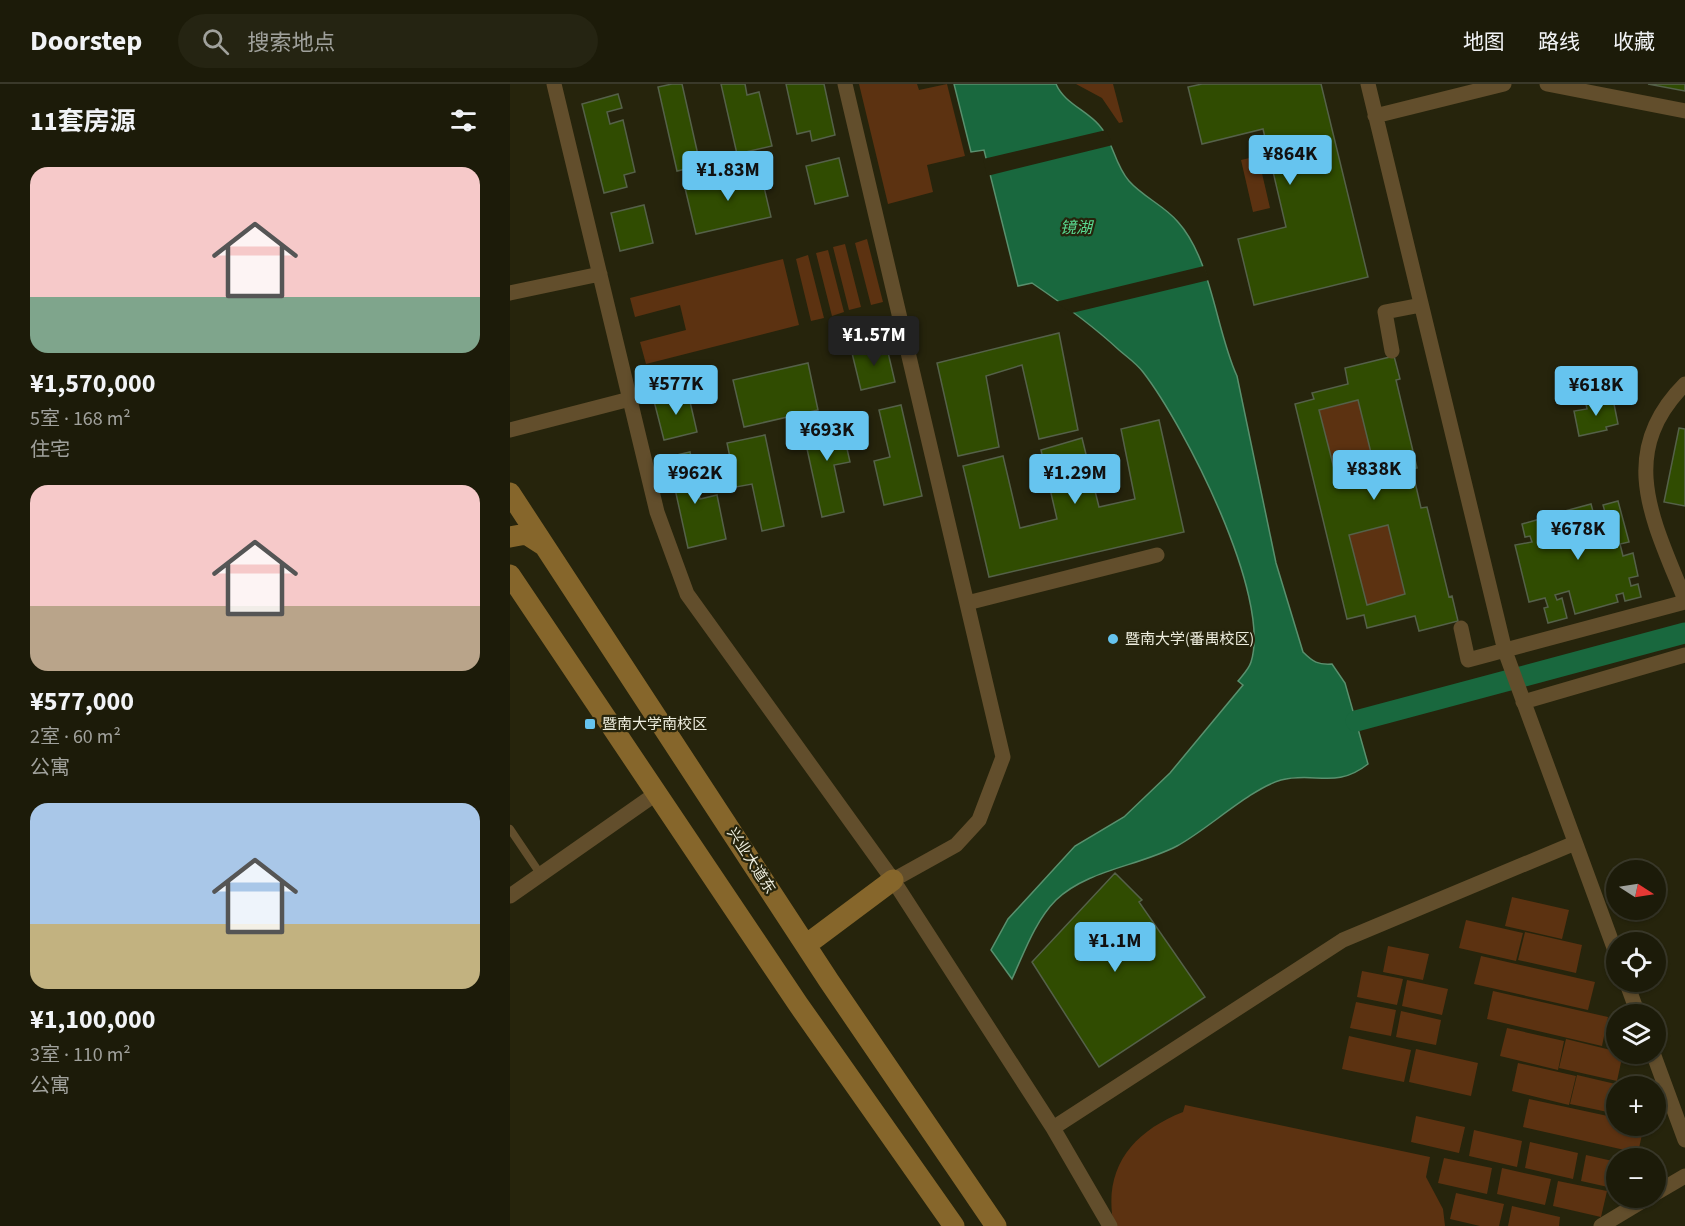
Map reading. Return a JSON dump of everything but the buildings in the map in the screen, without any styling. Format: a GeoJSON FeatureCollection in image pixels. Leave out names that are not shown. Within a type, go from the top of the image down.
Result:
{"type":"FeatureCollection","features":[{"type":"Feature","properties":{"kind":"main road","name":"兴业大道东"},"geometry":{"type":"LineString","coordinates":[[510,494],[806,945],[996,1226]]}},
{"type":"Feature","properties":{"kind":"main road"},"geometry":{"type":"LineString","coordinates":[[510,537],[526,534],[546,546]]}},
{"type":"Feature","properties":{"kind":"main road"},"geometry":{"type":"LineString","coordinates":[[510,575],[798,1004],[954,1226]]}},
{"type":"Feature","properties":{"kind":"main road"},"geometry":{"type":"LineString","coordinates":[[806,945],[893,880]]}},
{"type":"Feature","properties":{"kind":"street"},"geometry":{"type":"LineString","coordinates":[[554,84],[657,512],[687,594],[893,880],[1053,1128],[1110,1226]]}},
{"type":"Feature","properties":{"kind":"street"},"geometry":{"type":"LineString","coordinates":[[845,84],[1003,757],[980,820],[956,845],[893,880]]}},
{"type":"Feature","properties":{"kind":"street"},"geometry":{"type":"LineString","coordinates":[[1368,84],[1507,657],[1608,932]]}},
{"type":"Feature","properties":{"kind":"street"},"geometry":{"type":"LineString","coordinates":[[1376,116],[1462,89],[1504,84]]}},
{"type":"Feature","properties":{"kind":"street"},"geometry":{"type":"LineString","coordinates":[[1547,84],[1685,111]]}},
{"type":"Feature","properties":{"kind":"street"},"geometry":{"type":"LineString","coordinates":[[510,293],[600,274]]}},
{"type":"Feature","properties":{"kind":"street"},"geometry":{"type":"LineString","coordinates":[[1392,351],[1385,312],[1421,305]]}},
{"type":"Feature","properties":{"kind":"street"},"geometry":{"type":"LineString","coordinates":[[1461,628],[1468,660],[1507,657],[1685,601],[1652,517],[1644,466],[1655,421],[1685,384]]}},
{"type":"Feature","properties":{"kind":"street"},"geometry":{"type":"LineString","coordinates":[[510,430],[630,399]]}},
{"type":"Feature","properties":{"kind":"street"},"geometry":{"type":"LineString","coordinates":[[967,603],[1157,555]]}},
{"type":"Feature","properties":{"kind":"street"},"geometry":{"type":"LineString","coordinates":[[1523,702],[1685,655]]}},
{"type":"Feature","properties":{"kind":"street"},"geometry":{"type":"LineString","coordinates":[[510,896],[657,794]]}},
{"type":"Feature","properties":{"kind":"street"},"geometry":{"type":"LineString","coordinates":[[1053,1128],[1343,940],[1575,843]]}},
{"type":"Feature","properties":{"kind":"street"},"geometry":{"type":"LineString","coordinates":[[1657,1064],[1685,1140]]}},
{"type":"Feature","properties":{"kind":"street"},"geometry":{"type":"LineString","coordinates":[[1666,1187],[1685,1176]]}},
{"type":"Feature","properties":{"kind":"street"},"geometry":{"type":"LineString","coordinates":[[1601,1226],[1631,1208]]}},
{"type":"Feature","properties":{"kind":"lane"},"geometry":{"type":"LineString","coordinates":[[510,829],[541,874]]}},
{"type":"Feature","properties":{"kind":"shaded area"},"geometry":{"type":"Polygon","coordinates":[[[859,84],[917,84],[919,90],[947,84],[965,156],[927,165],[933,192],[888,204],[859,84]]]}},
{"type":"Feature","properties":{"kind":"shaded area"},"geometry":{"type":"Polygon","coordinates":[[[1076,84],[1113,84],[1123,122],[1119,123],[1102,98],[1076,84]]]}},
{"type":"Feature","properties":{"kind":"shaded area"},"geometry":{"type":"Polygon","coordinates":[[[1258,156],[1270,208],[1253,212],[1241,160],[1258,156]]]}},
{"type":"Feature","properties":{"kind":"shaded area"},"geometry":{"type":"Polygon","coordinates":[[[867,239],[883,302],[871,305],[855,243],[867,239]]]}},
{"type":"Feature","properties":{"kind":"shaded area"},"geometry":{"type":"Polygon","coordinates":[[[845,244],[861,307],[849,310],[833,247],[845,244]]]}},
{"type":"Feature","properties":{"kind":"shaded area"},"geometry":{"type":"Polygon","coordinates":[[[828,250],[844,312],[832,316],[816,253],[828,250]]]}},
{"type":"Feature","properties":{"kind":"shaded area"},"geometry":{"type":"Polygon","coordinates":[[[808,255],[824,318],[811,321],[796,259],[808,255]]]}},
{"type":"Feature","properties":{"kind":"shaded area"},"geometry":{"type":"Polygon","coordinates":[[[783,259],[799,325],[646,364],[640,342],[686,330],[680,305],[635,317],[630,298],[783,259]]]}},
{"type":"Feature","properties":{"kind":"shaded area"},"geometry":{"type":"Polygon","coordinates":[[[1358,400],[1375,469],[1337,480],[1319,410],[1358,400]]]}},
{"type":"Feature","properties":{"kind":"shaded area"},"geometry":{"type":"Polygon","coordinates":[[[1388,525],[1405,594],[1367,605],[1349,535],[1388,525]]]}},
{"type":"Feature","properties":{"kind":"shaded area"},"geometry":{"type":"Polygon","coordinates":[[[1512,897],[1569,910],[1562,939],[1505,926],[1512,897]]]}},
{"type":"Feature","properties":{"kind":"shaded area"},"geometry":{"type":"Polygon","coordinates":[[[1466,920],[1523,933],[1516,961],[1459,948],[1466,920]]]}},
{"type":"Feature","properties":{"kind":"shaded area"},"geometry":{"type":"Polygon","coordinates":[[[1525,932],[1582,945],[1576,973],[1518,960],[1525,932]]]}},
{"type":"Feature","properties":{"kind":"shaded area"},"geometry":{"type":"Polygon","coordinates":[[[1388,946],[1429,954],[1423,980],[1383,972],[1388,946]]]}},
{"type":"Feature","properties":{"kind":"shaded area"},"geometry":{"type":"Polygon","coordinates":[[[1481,956],[1595,982],[1588,1010],[1474,984],[1481,956]]]}},
{"type":"Feature","properties":{"kind":"shaded area"},"geometry":{"type":"Polygon","coordinates":[[[1362,971],[1403,979],[1397,1005],[1357,997],[1362,971]]]}},
{"type":"Feature","properties":{"kind":"shaded area"},"geometry":{"type":"Polygon","coordinates":[[[1407,980],[1448,989],[1442,1015],[1402,1006],[1407,980]]]}},
{"type":"Feature","properties":{"kind":"shaded area"},"geometry":{"type":"Polygon","coordinates":[[[1493,991],[1606,1017],[1606,1027],[1602,1046],[1487,1019],[1493,991]]]}},
{"type":"Feature","properties":{"kind":"shaded area"},"geometry":{"type":"Polygon","coordinates":[[[1356,1002],[1396,1010],[1391,1036],[1350,1028],[1356,1002]]]}},
{"type":"Feature","properties":{"kind":"shaded area"},"geometry":{"type":"Polygon","coordinates":[[[1401,1011],[1441,1020],[1436,1045],[1396,1037],[1401,1011]]]}},
{"type":"Feature","properties":{"kind":"shaded area"},"geometry":{"type":"Polygon","coordinates":[[[1507,1028],[1564,1041],[1558,1070],[1500,1056],[1507,1028]]]}},
{"type":"Feature","properties":{"kind":"shaded area"},"geometry":{"type":"Polygon","coordinates":[[[1349,1036],[1411,1050],[1404,1082],[1342,1069],[1349,1036]]]}},
{"type":"Feature","properties":{"kind":"shaded area"},"geometry":{"type":"Polygon","coordinates":[[[1566,1039],[1606,1049],[1606,1064],[1621,1064],[1618,1076],[1606,1076],[1606,1079],[1559,1068],[1566,1039]]]}},
{"type":"Feature","properties":{"kind":"shaded area"},"geometry":{"type":"Polygon","coordinates":[[[1416,1049],[1478,1063],[1471,1096],[1409,1082],[1416,1049]]]}},
{"type":"Feature","properties":{"kind":"shaded area"},"geometry":{"type":"Polygon","coordinates":[[[1518,1063],[1576,1076],[1569,1105],[1512,1091],[1518,1063]]]}},
{"type":"Feature","properties":{"kind":"shaded area"},"geometry":{"type":"Polygon","coordinates":[[[1577,1075],[1606,1082],[1606,1112],[1570,1104],[1577,1075]]]}},
{"type":"Feature","properties":{"kind":"shaded area"},"geometry":{"type":"Polygon","coordinates":[[[1529,1099],[1606,1116],[1606,1136],[1642,1136],[1639,1148],[1616,1148],[1523,1127],[1529,1099]]]}},
{"type":"Feature","properties":{"kind":"shaded area"},"geometry":{"type":"Polygon","coordinates":[[[1185,1105],[1430,1157],[1426,1177],[1443,1209],[1445,1226],[1114,1226],[1111,1206],[1113,1187],[1117,1170],[1125,1155],[1149,1130],[1183,1112],[1185,1105]]]}},
{"type":"Feature","properties":{"kind":"shaded area"},"geometry":{"type":"Polygon","coordinates":[[[1416,1116],[1465,1127],[1459,1153],[1411,1142],[1416,1116]]]}},
{"type":"Feature","properties":{"kind":"shaded area"},"geometry":{"type":"Polygon","coordinates":[[[1474,1130],[1522,1141],[1517,1167],[1469,1156],[1474,1130]]]}},
{"type":"Feature","properties":{"kind":"shaded area"},"geometry":{"type":"Polygon","coordinates":[[[1530,1142],[1578,1153],[1573,1179],[1525,1168],[1530,1142]]]}},
{"type":"Feature","properties":{"kind":"shaded area"},"geometry":{"type":"Polygon","coordinates":[[[1586,1155],[1606,1160],[1606,1187],[1581,1181],[1586,1155]]]}},
{"type":"Feature","properties":{"kind":"shaded area"},"geometry":{"type":"Polygon","coordinates":[[[1444,1158],[1492,1168],[1487,1194],[1438,1183],[1444,1158]]]}},
{"type":"Feature","properties":{"kind":"shaded area"},"geometry":{"type":"Polygon","coordinates":[[[1502,1168],[1551,1179],[1545,1205],[1497,1194],[1502,1168]]]}},
{"type":"Feature","properties":{"kind":"shaded area"},"geometry":{"type":"Polygon","coordinates":[[[1558,1181],[1606,1191],[1601,1217],[1553,1206],[1558,1181]]]}},
{"type":"Feature","properties":{"kind":"shaded area"},"geometry":{"type":"Polygon","coordinates":[[[1456,1193],[1504,1204],[1499,1226],[1480,1226],[1450,1219],[1456,1193]]]}},
{"type":"Feature","properties":{"kind":"shaded area"},"geometry":{"type":"Polygon","coordinates":[[[1512,1206],[1560,1217],[1559,1226],[1508,1226],[1512,1206]]]}},
{"type":"Feature","properties":{"kind":"water","name":"镜湖"},"geometry":{"type":"Polygon","coordinates":[[[954,84],[1056,84],[1064,96],[1104,131],[1129,181],[1173,216],[1189,238],[1206,276],[1237,376],[1276,563],[1303,652],[1316,662],[1332,664],[1345,683],[1368,764],[1345,776],[1293,778],[1269,785],[1177,846],[1098,875],[1069,890],[1056,900],[1042,918],[1012,979],[991,950],[1008,919],[1075,846],[1124,817],[1170,773],[1243,685],[1238,681],[1251,662],[1254,633],[1249,596],[1237,555],[1220,512],[1180,430],[1143,372],[1087,323],[1032,283],[1018,286],[984,150],[971,152],[954,84]]]}},
{"type":"Feature","properties":{"kind":"pier"},"geometry":{"type":"Polygon","coordinates":[[[1106,130],[1113,145],[987,176],[983,159],[1106,130]]]}},
{"type":"Feature","properties":{"kind":"pier"},"geometry":{"type":"Polygon","coordinates":[[[1204,266],[1209,280],[1072,313],[1055,302],[1204,266]]]}},
{"type":"Feature","properties":{"kind":"waterway"},"geometry":{"type":"LineString","coordinates":[[1356,721],[1685,633]]}},
{"type":"Feature","properties":{"kind":"place","name":"暨南大学(番禺校区)"},"geometry":{"type":"Point","coordinates":[1113,639]}},
{"type":"Feature","properties":{"kind":"place","name":"暨南大学南校区"},"geometry":{"type":"Point","coordinates":[590,724]}}]}
